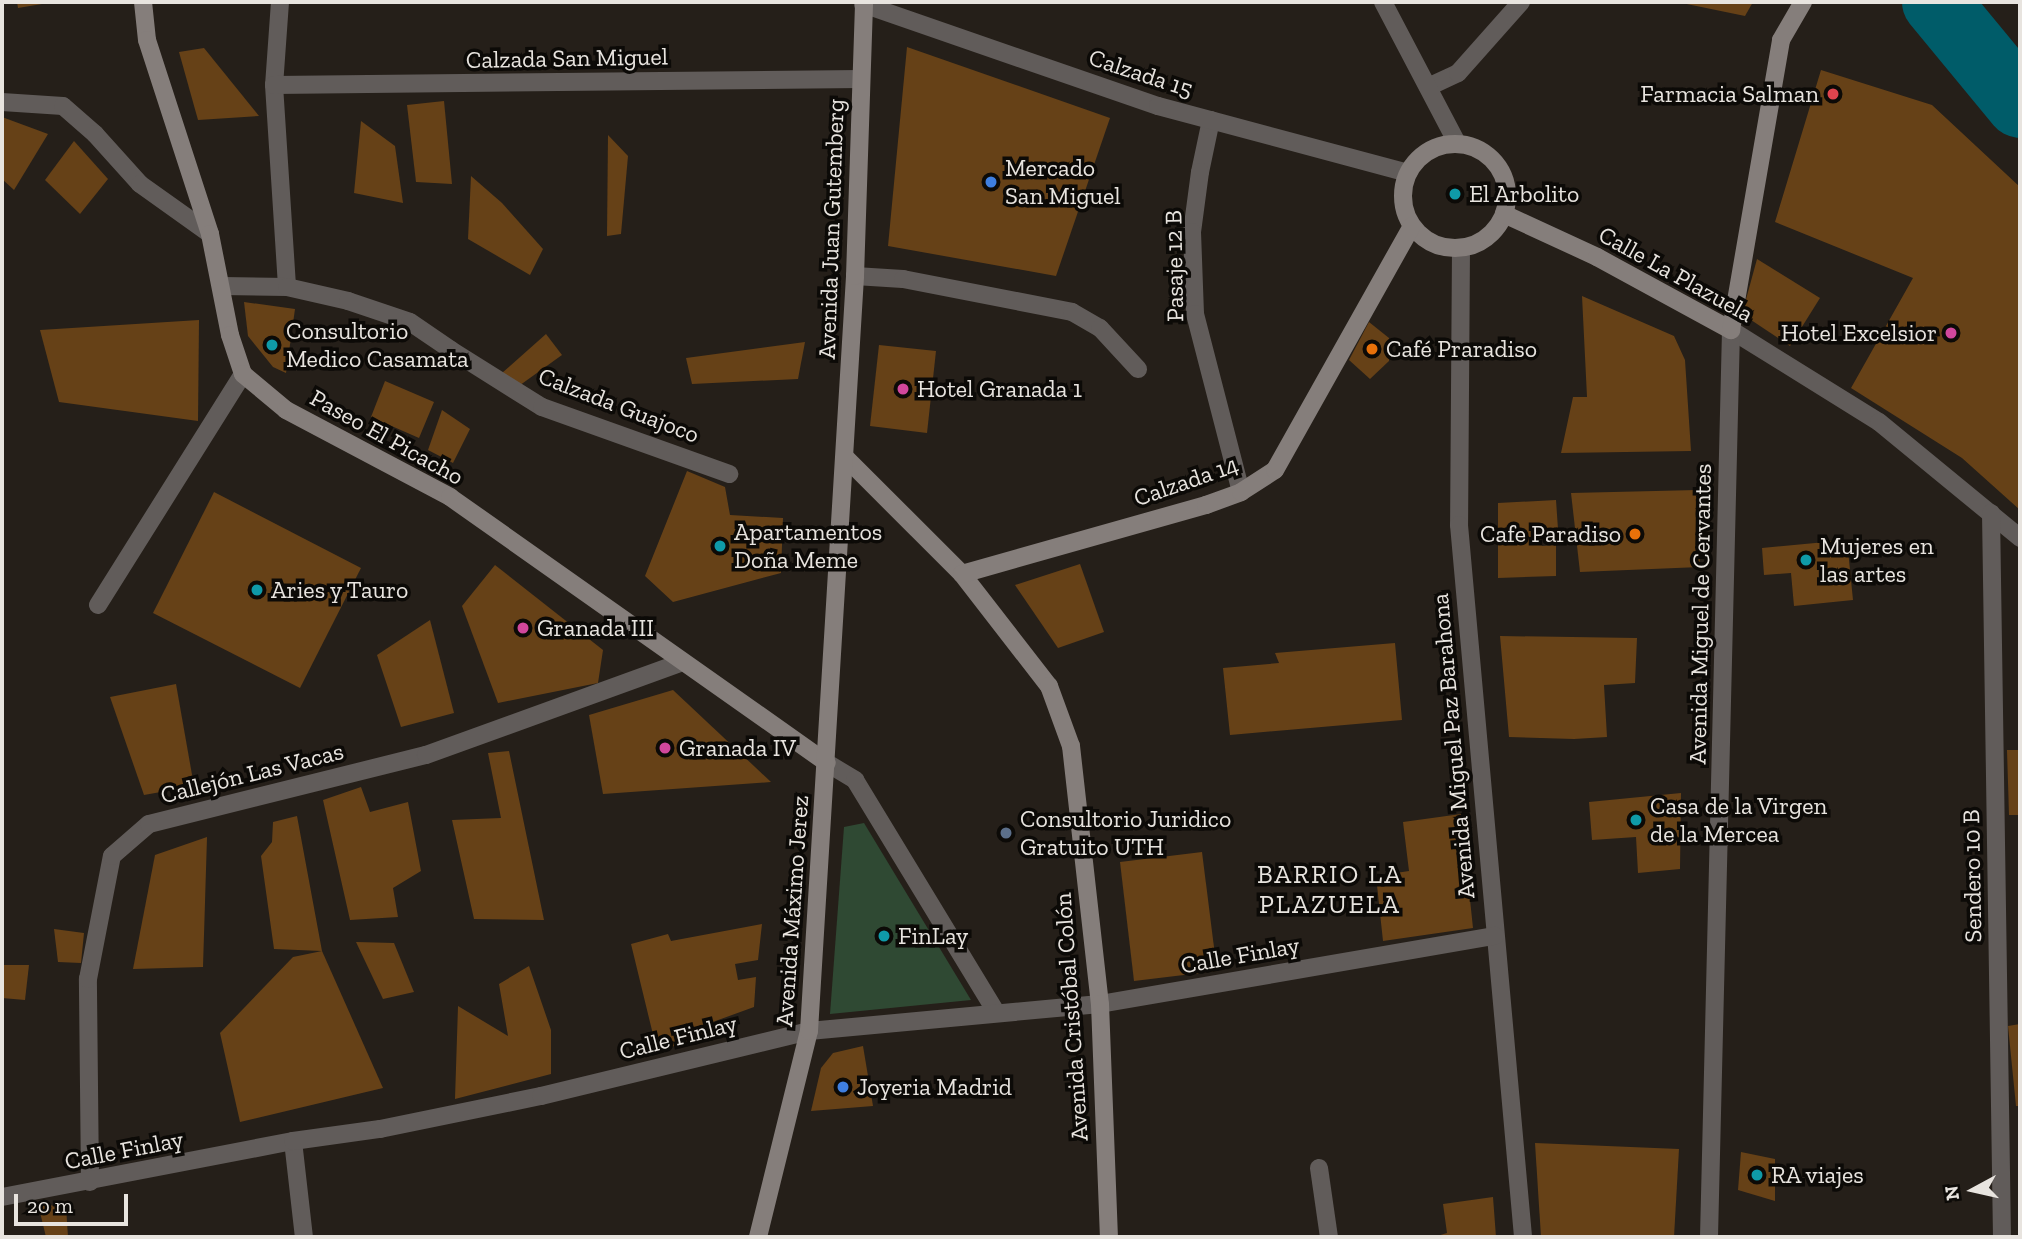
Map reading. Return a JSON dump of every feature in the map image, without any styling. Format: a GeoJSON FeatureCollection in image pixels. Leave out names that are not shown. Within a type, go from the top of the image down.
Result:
{"type":"FeatureCollection","features":[{"type":"Feature","properties":{"kind":"street"},"geometry":{"type":"LineString","coordinates":[[97,605],[243,374],[230,335],[210,234],[147,40],[143,2]]}},
{"type":"Feature","properties":{"kind":"street"},"geometry":{"type":"LineString","coordinates":[[280,2],[274,85],[287,286]]}},
{"type":"Feature","properties":{"kind":"street"},"geometry":{"type":"LineString","coordinates":[[1383,2],[1457,143]]}},
{"type":"Feature","properties":{"kind":"street"},"geometry":{"type":"LineString","coordinates":[[1429,87],[1458,73],[1521,2]]}},
{"type":"Feature","properties":{"kind":"street","name":"Avenida Miguel de Cervantes"},"geometry":{"type":"LineString","coordinates":[[1709,1237],[1731,330],[1781,40],[1803,2]]}},
{"type":"Feature","properties":{"kind":"street","name":"Avenida Juan Gutemberg"},"geometry":{"type":"LineString","coordinates":[[845,457],[855,276],[864,3]]}},
{"type":"Feature","properties":{"kind":"street","name":"Calzada 15"},"geometry":{"type":"LineString","coordinates":[[864,3],[1158,106],[1408,173]]}},
{"type":"Feature","properties":{"kind":"street","name":"Calzada San Miguel"},"geometry":{"type":"LineString","coordinates":[[274,85],[861,79]]}},
{"type":"Feature","properties":{"kind":"street"},"geometry":{"type":"LineString","coordinates":[[2,102],[62,106],[95,134],[140,184],[210,234]]}},
{"type":"Feature","properties":{"kind":"street","name":"Pasaje 12 B"},"geometry":{"type":"LineString","coordinates":[[1211,120],[1200,172],[1192,232],[1195,314],[1241,492]]}},
{"type":"Feature","properties":{"kind":"street"},"geometry":{"type":"LineString","coordinates":[[1457,143],[1488,155],[1499,167],[1507,197],[1504,214],[1487,237],[1461,248],[1434,244],[1412,226],[1405,211],[1403,195],[1408,173],[1425,152],[1441,145],[1457,143]]}},
{"type":"Feature","properties":{"kind":"street","name":"Calle La Plazuela"},"geometry":{"type":"LineString","coordinates":[[1504,214],[1597,257],[1731,330],[1879,422],[2020,538]]}},
{"type":"Feature","properties":{"kind":"street","name":"Calzada 14"},"geometry":{"type":"LineString","coordinates":[[962,574],[1206,505],[1241,492],[1275,470],[1412,226]]}},
{"type":"Feature","properties":{"kind":"street","name":"Avenida Miguel Paz Barahona"},"geometry":{"type":"LineString","coordinates":[[1461,248],[1459,525],[1523,1237]]}},
{"type":"Feature","properties":{"kind":"street"},"geometry":{"type":"LineString","coordinates":[[855,276],[903,279],[1072,312],[1100,328],[1138,369]]}},
{"type":"Feature","properties":{"kind":"street","name":"Calzada Guajoco"},"geometry":{"type":"LineString","coordinates":[[222,286],[287,286],[348,301],[410,322],[542,407],[729,474]]}},
{"type":"Feature","properties":{"kind":"street","name":"Paseo El Picacho"},"geometry":{"type":"LineString","coordinates":[[243,374],[286,410],[450,497],[827,763]]}},
{"type":"Feature","properties":{"kind":"street","name":"Avenida Cristóbal Colón"},"geometry":{"type":"LineString","coordinates":[[845,457],[962,574],[1049,686],[1071,747],[1100,1004],[1109,1237]]}},
{"type":"Feature","properties":{"kind":"street","name":"Avenida Máximo Jerez"},"geometry":{"type":"LineString","coordinates":[[758,1237],[809,1031],[845,457]]}},
{"type":"Feature","properties":{"kind":"street","name":"Sendero 10 B"},"geometry":{"type":"LineString","coordinates":[[1991,513],[2002,1237]]}},
{"type":"Feature","properties":{"kind":"street","name":"Callejón Las Vacas"},"geometry":{"type":"LineString","coordinates":[[90,1182],[88,979],[112,856],[149,824],[426,755],[683,662]]}},
{"type":"Feature","properties":{"kind":"street"},"geometry":{"type":"LineString","coordinates":[[827,763],[855,780],[996,1012]]}},
{"type":"Feature","properties":{"kind":"street","name":"Calle Finlay"},"geometry":{"type":"LineString","coordinates":[[2,1197],[292,1141],[380,1129],[541,1096],[809,1031],[1100,1004],[1495,936]]}},
{"type":"Feature","properties":{"kind":"street"},"geometry":{"type":"LineString","coordinates":[[292,1141],[304,1237]]}},
{"type":"Feature","properties":{"kind":"street"},"geometry":{"type":"LineString","coordinates":[[1319,1168],[1329,1237]]}},
{"type":"Feature","properties":{"kind":"green space"},"geometry":{"type":"Polygon","coordinates":[[[864,823],[971,1000],[830,1014],[844,827],[864,823]]]}},
{"type":"Feature","properties":{"kind":"building"},"geometry":{"type":"Polygon","coordinates":[[[17,2],[48,2],[48,3],[18,8],[17,2]]]}},
{"type":"Feature","properties":{"kind":"building"},"geometry":{"type":"Polygon","coordinates":[[[1677,2],[1753,2],[1745,16],[1677,2]]]}},
{"type":"Feature","properties":{"kind":"building","name":"Mercado San Miguel"},"geometry":{"type":"Polygon","coordinates":[[[907,47],[1110,118],[1056,276],[888,246],[907,47]]]}},
{"type":"Feature","properties":{"kind":"building"},"geometry":{"type":"Polygon","coordinates":[[[204,48],[259,116],[198,120],[179,52],[204,48]]]}},
{"type":"Feature","properties":{"kind":"building","name":"Hotel Excelsior"},"geometry":{"type":"Polygon","coordinates":[[[1821,70],[1932,105],[2020,187],[2020,510],[1962,458],[1851,388],[1913,278],[1775,222],[1821,70]]]}},
{"type":"Feature","properties":{"kind":"building"},"geometry":{"type":"Polygon","coordinates":[[[444,101],[452,184],[416,182],[407,105],[444,101]]]}},
{"type":"Feature","properties":{"kind":"building"},"geometry":{"type":"Polygon","coordinates":[[[2,117],[48,134],[14,190],[2,179],[2,117]]]}},
{"type":"Feature","properties":{"kind":"building"},"geometry":{"type":"Polygon","coordinates":[[[361,121],[395,146],[403,203],[354,193],[361,121]]]}},
{"type":"Feature","properties":{"kind":"building"},"geometry":{"type":"Polygon","coordinates":[[[608,135],[628,156],[621,234],[607,236],[608,135]]]}},
{"type":"Feature","properties":{"kind":"building"},"geometry":{"type":"Polygon","coordinates":[[[74,141],[108,179],[80,214],[45,180],[74,141]]]}},
{"type":"Feature","properties":{"kind":"building"},"geometry":{"type":"Polygon","coordinates":[[[471,176],[502,203],[543,249],[530,275],[468,239],[471,176]]]}},
{"type":"Feature","properties":{"kind":"building"},"geometry":{"type":"Polygon","coordinates":[[[1757,259],[1820,298],[1790,346],[1742,314],[1757,259]]]}},
{"type":"Feature","properties":{"kind":"building"},"geometry":{"type":"Polygon","coordinates":[[[1582,296],[1674,336],[1685,360],[1691,451],[1561,453],[1573,397],[1587,397],[1582,296]]]}},
{"type":"Feature","properties":{"kind":"building","name":"Consultorio Medico Casamata"},"geometry":{"type":"Polygon","coordinates":[[[244,302],[295,309],[286,373],[273,367],[248,336],[244,302]]]}},
{"type":"Feature","properties":{"kind":"building"},"geometry":{"type":"Polygon","coordinates":[[[199,320],[198,421],[59,402],[40,330],[199,320]]]}},
{"type":"Feature","properties":{"kind":"building","name":"Café Praradiso"},"geometry":{"type":"Polygon","coordinates":[[[1369,322],[1389,338],[1389,361],[1370,379],[1349,360],[1369,322]]]}},
{"type":"Feature","properties":{"kind":"building"},"geometry":{"type":"Polygon","coordinates":[[[546,334],[562,355],[516,388],[502,373],[546,334]]]}},
{"type":"Feature","properties":{"kind":"building"},"geometry":{"type":"Polygon","coordinates":[[[805,342],[798,379],[692,384],[686,358],[805,342]]]}},
{"type":"Feature","properties":{"kind":"building","name":"Hotel Granada 1"},"geometry":{"type":"Polygon","coordinates":[[[879,345],[936,351],[927,433],[870,426],[879,345]]]}},
{"type":"Feature","properties":{"kind":"building"},"geometry":{"type":"Polygon","coordinates":[[[385,381],[434,402],[419,438],[371,417],[385,381]]]}},
{"type":"Feature","properties":{"kind":"building"},"geometry":{"type":"Polygon","coordinates":[[[442,410],[470,429],[453,463],[428,450],[442,410]]]}},
{"type":"Feature","properties":{"kind":"building","name":"Apartamentos Doña Meme"},"geometry":{"type":"Polygon","coordinates":[[[687,471],[725,487],[730,515],[783,518],[781,573],[673,602],[645,576],[687,471]]]}},
{"type":"Feature","properties":{"kind":"building"},"geometry":{"type":"Polygon","coordinates":[[[1697,490],[1700,567],[1580,572],[1571,493],[1697,490]]]}},
{"type":"Feature","properties":{"kind":"building","name":"Aries y Tauro"},"geometry":{"type":"Polygon","coordinates":[[[214,492],[361,568],[300,688],[153,613],[214,492]]]}},
{"type":"Feature","properties":{"kind":"building"},"geometry":{"type":"Polygon","coordinates":[[[1556,500],[1558,529],[1540,532],[1542,546],[1556,545],[1556,576],[1498,578],[1498,503],[1556,500]]]}},
{"type":"Feature","properties":{"kind":"building","name":"Mujeres en las artes"},"geometry":{"type":"Polygon","coordinates":[[[1847,540],[1853,600],[1794,606],[1791,573],[1764,575],[1762,548],[1847,540]]]}},
{"type":"Feature","properties":{"kind":"building"},"geometry":{"type":"Polygon","coordinates":[[[1080,564],[1104,632],[1058,648],[1015,585],[1080,564]]]}},
{"type":"Feature","properties":{"kind":"building","name":"Granada III"},"geometry":{"type":"Polygon","coordinates":[[[495,565],[603,650],[598,683],[498,703],[462,606],[495,565]]]}},
{"type":"Feature","properties":{"kind":"building"},"geometry":{"type":"Polygon","coordinates":[[[430,620],[454,713],[401,727],[377,655],[430,620]]]}},
{"type":"Feature","properties":{"kind":"building"},"geometry":{"type":"Polygon","coordinates":[[[1500,636],[1637,638],[1635,683],[1604,685],[1607,737],[1509,737],[1500,636]]]}},
{"type":"Feature","properties":{"kind":"building"},"geometry":{"type":"Polygon","coordinates":[[[1395,643],[1402,720],[1230,735],[1223,668],[1279,663],[1275,653],[1395,643]]]}},
{"type":"Feature","properties":{"kind":"building"},"geometry":{"type":"Polygon","coordinates":[[[176,684],[194,786],[144,795],[110,697],[176,684]]]}},
{"type":"Feature","properties":{"kind":"building","name":"Granada IV"},"geometry":{"type":"Polygon","coordinates":[[[673,690],[771,782],[603,794],[589,715],[673,690]]]}},
{"type":"Feature","properties":{"kind":"building"},"geometry":{"type":"Polygon","coordinates":[[[2007,750],[2020,750],[2020,815],[2009,815],[2007,750]]]}},
{"type":"Feature","properties":{"kind":"building"},"geometry":{"type":"Polygon","coordinates":[[[509,751],[544,920],[474,919],[452,820],[501,818],[488,753],[509,751]]]}},
{"type":"Feature","properties":{"kind":"building"},"geometry":{"type":"Polygon","coordinates":[[[361,787],[370,812],[408,802],[421,871],[393,888],[398,917],[350,920],[323,800],[361,787]]]}},
{"type":"Feature","properties":{"kind":"building","name":"Casa de la Virgen de la Mercea"},"geometry":{"type":"Polygon","coordinates":[[[1681,793],[1680,869],[1638,873],[1636,837],[1592,840],[1589,802],[1681,793]]]}},
{"type":"Feature","properties":{"kind":"building"},"geometry":{"type":"Polygon","coordinates":[[[1461,814],[1473,928],[1383,941],[1376,876],[1409,871],[1403,822],[1461,814]]]}},
{"type":"Feature","properties":{"kind":"building"},"geometry":{"type":"Polygon","coordinates":[[[297,816],[322,951],[274,949],[261,856],[272,842],[273,822],[297,816]]]}},
{"type":"Feature","properties":{"kind":"building"},"geometry":{"type":"Polygon","coordinates":[[[207,837],[203,967],[133,969],[155,855],[207,837]]]}},
{"type":"Feature","properties":{"kind":"building"},"geometry":{"type":"Polygon","coordinates":[[[1202,852],[1217,971],[1134,981],[1120,862],[1202,852]]]}},
{"type":"Feature","properties":{"kind":"building"},"geometry":{"type":"Polygon","coordinates":[[[762,924],[758,960],[735,964],[738,980],[756,977],[754,1007],[710,1023],[716,1034],[657,1051],[631,944],[668,934],[671,941],[762,924]]]}},
{"type":"Feature","properties":{"kind":"building"},"geometry":{"type":"Polygon","coordinates":[[[54,929],[84,933],[81,963],[58,962],[54,929]]]}},
{"type":"Feature","properties":{"kind":"building"},"geometry":{"type":"Polygon","coordinates":[[[356,942],[394,943],[414,992],[383,999],[356,942]]]}},
{"type":"Feature","properties":{"kind":"building"},"geometry":{"type":"Polygon","coordinates":[[[322,951],[383,1088],[240,1122],[220,1033],[293,957],[322,951]]]}},
{"type":"Feature","properties":{"kind":"building"},"geometry":{"type":"Polygon","coordinates":[[[2,965],[29,965],[25,1000],[2,998],[2,965]]]}},
{"type":"Feature","properties":{"kind":"building"},"geometry":{"type":"Polygon","coordinates":[[[529,966],[551,1030],[551,1074],[455,1099],[458,1006],[508,1036],[499,984],[529,966]]]}},
{"type":"Feature","properties":{"kind":"building"},"geometry":{"type":"Polygon","coordinates":[[[2020,1024],[2020,1106],[2016,1106],[2008,1026],[2020,1024]]]}},
{"type":"Feature","properties":{"kind":"building","name":"Joyeria Madrid"},"geometry":{"type":"Polygon","coordinates":[[[863,1046],[873,1106],[811,1111],[821,1068],[833,1053],[863,1046]]]}},
{"type":"Feature","properties":{"kind":"building"},"geometry":{"type":"Polygon","coordinates":[[[1535,1143],[1679,1149],[1674,1237],[1541,1237],[1535,1143]]]}},
{"type":"Feature","properties":{"kind":"building","name":"RA viajes"},"geometry":{"type":"Polygon","coordinates":[[[1741,1152],[1775,1159],[1775,1201],[1738,1190],[1741,1152]]]}},
{"type":"Feature","properties":{"kind":"building"},"geometry":{"type":"Polygon","coordinates":[[[1493,1197],[1496,1237],[1434,1237],[1447,1233],[1443,1204],[1493,1197]]]}},
{"type":"Feature","properties":{"kind":"building"},"geometry":{"type":"Polygon","coordinates":[[[38,1204],[66,1207],[68,1237],[46,1237],[38,1204]]]}},
{"type":"Feature","properties":{"kind":"waterway"},"geometry":{"type":"LineString","coordinates":[[1936,2],[2020,104]]}},
{"type":"Feature","properties":{"kind":"place","name":"Farmacia Salman"},"geometry":{"type":"Point","coordinates":[1833,94]}},
{"type":"Feature","properties":{"kind":"place","name":"Mercado San Miguel"},"geometry":{"type":"Point","coordinates":[991,182]}},
{"type":"Feature","properties":{"kind":"place","name":"El Arbolito"},"geometry":{"type":"Point","coordinates":[1455,194]}},
{"type":"Feature","properties":{"kind":"place","name":"Hotel Excelsior"},"geometry":{"type":"Point","coordinates":[1951,333]}},
{"type":"Feature","properties":{"kind":"place","name":"Consultorio Medico Casamata"},"geometry":{"type":"Point","coordinates":[272,345]}},
{"type":"Feature","properties":{"kind":"place","name":"Café Praradiso"},"geometry":{"type":"Point","coordinates":[1372,349]}},
{"type":"Feature","properties":{"kind":"place","name":"Hotel Granada 1"},"geometry":{"type":"Point","coordinates":[903,389]}},
{"type":"Feature","properties":{"kind":"place","name":"Cafe Paradiso"},"geometry":{"type":"Point","coordinates":[1635,534]}},
{"type":"Feature","properties":{"kind":"place","name":"Apartamentos Doña Meme"},"geometry":{"type":"Point","coordinates":[720,546]}},
{"type":"Feature","properties":{"kind":"place","name":"Mujeres en las artes"},"geometry":{"type":"Point","coordinates":[1806,560]}},
{"type":"Feature","properties":{"kind":"place","name":"Aries y Tauro"},"geometry":{"type":"Point","coordinates":[257,590]}},
{"type":"Feature","properties":{"kind":"place","name":"Granada III"},"geometry":{"type":"Point","coordinates":[523,628]}},
{"type":"Feature","properties":{"kind":"place","name":"Granada IV"},"geometry":{"type":"Point","coordinates":[665,748]}},
{"type":"Feature","properties":{"kind":"place","name":"Casa de la Virgen de la Mercea"},"geometry":{"type":"Point","coordinates":[1636,820]}},
{"type":"Feature","properties":{"kind":"place","name":"Consultorio Juridico Gratuito UTH"},"geometry":{"type":"Point","coordinates":[1006,833]}},
{"type":"Feature","properties":{"kind":"place","name":"FinLay"},"geometry":{"type":"Point","coordinates":[884,936]}},
{"type":"Feature","properties":{"kind":"place","name":"Joyeria Madrid"},"geometry":{"type":"Point","coordinates":[843,1087]}},
{"type":"Feature","properties":{"kind":"place","name":"RA viajes"},"geometry":{"type":"Point","coordinates":[1757,1175]}},
{"type":"Feature","properties":{"kind":"district","name":"BARRIO LA PLAZUELA"},"geometry":{"type":"Point","coordinates":[1330,890]}}]}
